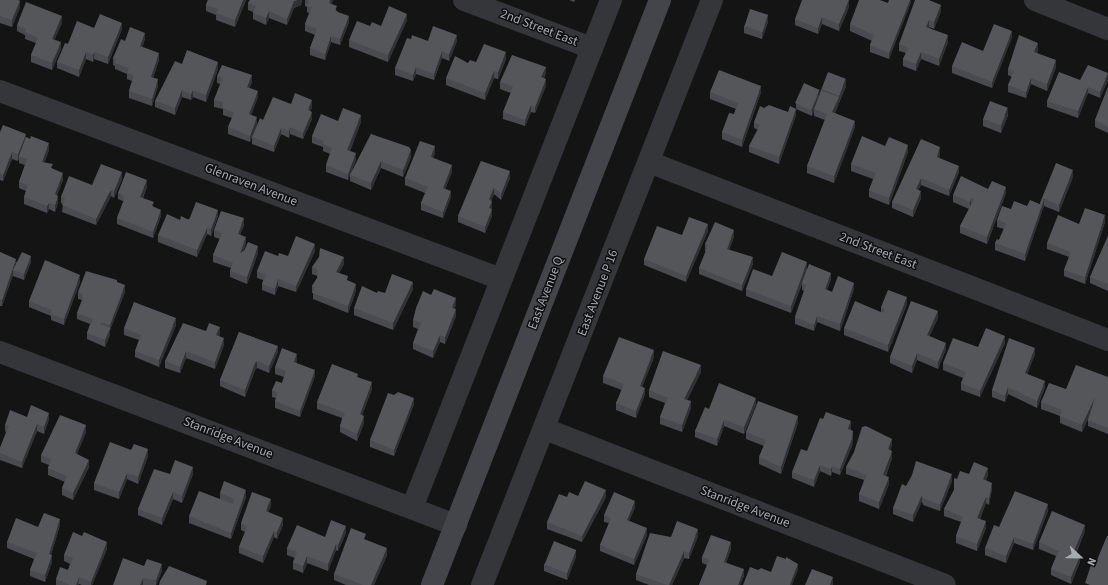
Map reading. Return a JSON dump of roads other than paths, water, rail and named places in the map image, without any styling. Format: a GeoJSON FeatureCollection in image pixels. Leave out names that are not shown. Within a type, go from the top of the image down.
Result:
{"type":"FeatureCollection","features":[{"type":"Feature","properties":{"kind":"street","name":"2nd Street East"},"geometry":{"type":"LineString","coordinates":[[464,0],[592,48]]}},
{"type":"Feature","properties":{"kind":"street"},"geometry":{"type":"LineString","coordinates":[[412,508],[611,0]]}},
{"type":"Feature","properties":{"kind":"street","name":"East Avenue Q"},"geometry":{"type":"LineString","coordinates":[[432,585],[660,0]]}},
{"type":"Feature","properties":{"kind":"street","name":"East Avenue P 16"},"geometry":{"type":"LineString","coordinates":[[482,585],[545,429],[712,0]]}},
{"type":"Feature","properties":{"kind":"street"},"geometry":{"type":"LineString","coordinates":[[1035,0],[1108,29]]}},
{"type":"Feature","properties":{"kind":"street","name":"Glenraven Avenue"},"geometry":{"type":"LineString","coordinates":[[0,90],[501,279]]}},
{"type":"Feature","properties":{"kind":"street","name":"2nd Street East"},"geometry":{"type":"LineString","coordinates":[[649,162],[1108,340]]}},
{"type":"Feature","properties":{"kind":"street","name":"Stanridge Avenue"},"geometry":{"type":"LineString","coordinates":[[0,352],[456,525]]}},
{"type":"Feature","properties":{"kind":"street","name":"Stanridge Avenue"},"geometry":{"type":"LineString","coordinates":[[545,429],[945,585]]}}]}
